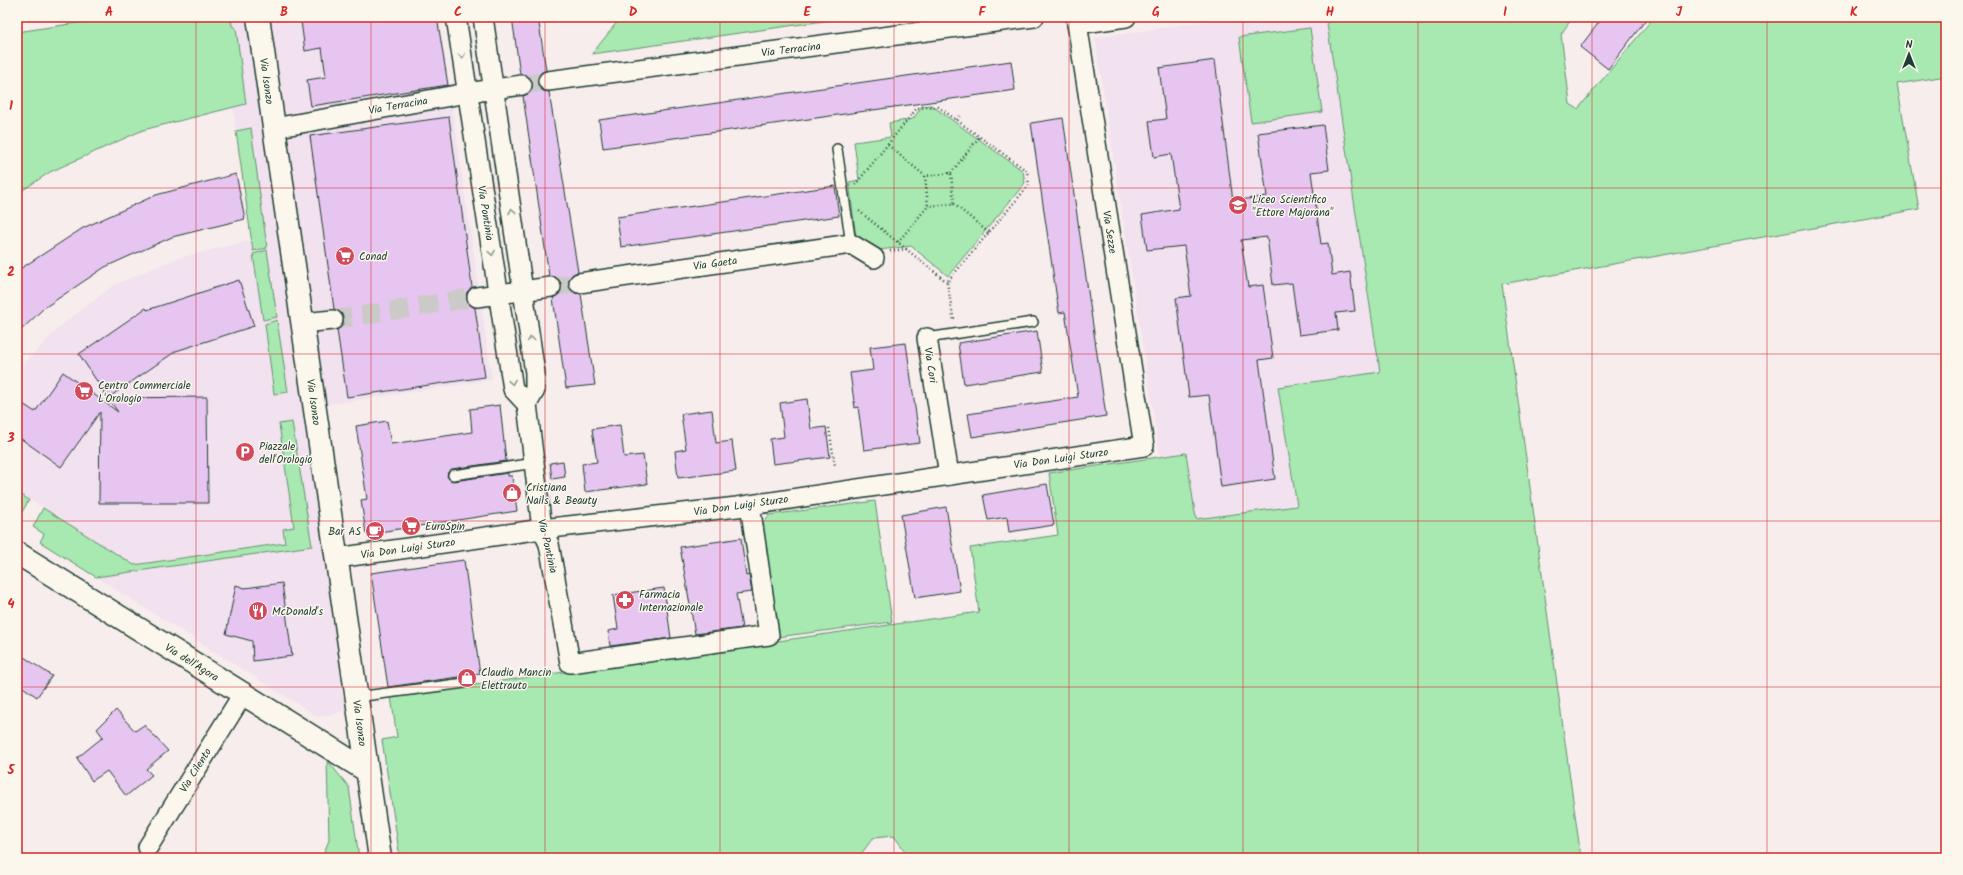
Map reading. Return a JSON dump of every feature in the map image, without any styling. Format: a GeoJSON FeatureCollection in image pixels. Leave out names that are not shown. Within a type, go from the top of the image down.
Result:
{"type":"FeatureCollection","features":[{"type":"Feature","properties":{"kind":"main road","name":"Via Isonzo"},"geometry":{"type":"LineString","coordinates":[[258,17],[380,858]]}},
{"type":"Feature","properties":{"kind":"main road","name":"Via dell'Agora"},"geometry":{"type":"LineString","coordinates":[[17,553],[367,771]]}},
{"type":"Feature","properties":{"kind":"street","name":"Via Pontinia"},"geometry":{"type":"LineString","coordinates":[[456,17],[513,390],[527,404]]}},
{"type":"Feature","properties":{"kind":"street","name":"Via Pontinia"},"geometry":{"type":"LineString","coordinates":[[483,17],[535,373],[534,390],[527,404],[542,528],[549,544],[570,663],[769,635],[750,505]]}},
{"type":"Feature","properties":{"kind":"street","name":"Via Terracina"},"geometry":{"type":"LineString","coordinates":[[548,81],[1034,17]]}},
{"type":"Feature","properties":{"kind":"street"},"geometry":{"type":"LineString","coordinates":[[1077,20],[1126,17]]}},
{"type":"Feature","properties":{"kind":"street","name":"Via Sezze"},"geometry":{"type":"LineString","coordinates":[[1077,20],[1144,446]]}},
{"type":"Feature","properties":{"kind":"street","name":"Via Terracina"},"geometry":{"type":"LineString","coordinates":[[274,128],[467,93],[522,85]]}},
{"type":"Feature","properties":{"kind":"street"},"geometry":{"type":"LineString","coordinates":[[851,244],[874,258]]}},
{"type":"Feature","properties":{"kind":"street","name":"Via Gaeta"},"geometry":{"type":"LineString","coordinates":[[579,283],[851,244]]}},
{"type":"Feature","properties":{"kind":"street"},"geometry":{"type":"LineString","coordinates":[[477,297],[551,287]]}},
{"type":"Feature","properties":{"kind":"street"},"geometry":{"type":"LineString","coordinates":[[302,323],[333,320]]}},
{"type":"Feature","properties":{"kind":"street","name":"Via Cori"},"geometry":{"type":"LineString","coordinates":[[927,338],[949,475]]}},
{"type":"Feature","properties":{"kind":"street","name":"Via Don Luigi Sturzo"},"geometry":{"type":"LineString","coordinates":[[337,558],[542,528],[750,505],[1144,446]]}},
{"type":"Feature","properties":{"kind":"street","name":"Via Cilento"},"geometry":{"type":"LineString","coordinates":[[148,847],[243,694]]}},
{"type":"Feature","properties":{"kind":"lane"},"geometry":{"type":"LineString","coordinates":[[837,149],[851,244]]}},
{"type":"Feature","properties":{"kind":"lane","name":"Via Cori"},"geometry":{"type":"LineString","coordinates":[[927,338],[1033,322]]}},
{"type":"Feature","properties":{"kind":"lane"},"geometry":{"type":"LineString","coordinates":[[453,475],[534,463]]}},
{"type":"Feature","properties":{"kind":"lane"},"geometry":{"type":"LineString","coordinates":[[356,697],[465,683]]}},
{"type":"Feature","properties":{"kind":"path"},"geometry":{"type":"LineString","coordinates":[[948,282],[1029,185],[1027,171],[937,106],[917,108],[844,199],[948,282],[956,334]]}},
{"type":"Feature","properties":{"kind":"path"},"geometry":{"type":"LineString","coordinates":[[957,120],[960,116]]}},
{"type":"Feature","properties":{"kind":"path"},"geometry":{"type":"LineString","coordinates":[[954,204],[951,173],[980,136]]}},
{"type":"Feature","properties":{"kind":"path"},"geometry":{"type":"LineString","coordinates":[[888,145],[925,176],[928,206],[898,242]]}},
{"type":"Feature","properties":{"kind":"path"},"geometry":{"type":"LineString","coordinates":[[925,176],[951,173]]}},
{"type":"Feature","properties":{"kind":"path"},"geometry":{"type":"LineString","coordinates":[[928,206],[954,204],[989,233]]}},
{"type":"Feature","properties":{"kind":"path"},"geometry":{"type":"LineString","coordinates":[[829,428],[835,466]]}},
{"type":"Feature","properties":{"kind":"shaded area"},"geometry":{"type":"Polygon","coordinates":[[[231,17],[439,17],[492,380],[325,405],[368,701],[335,714],[317,716],[40,542],[44,534],[33,527],[43,508],[17,492],[17,371],[63,324],[114,285],[175,259],[251,240],[233,108],[246,104],[231,17]]]}},
{"type":"Feature","properties":{"kind":"shaded area","name":"Liceo Scientifico \"Ettore Majorana\""},"geometry":{"type":"Polygon","coordinates":[[[1234,17],[1326,17],[1380,373],[1278,387],[1297,506],[1196,519],[1186,454],[1160,457],[1095,38],[1234,17]]]}},
{"type":"Feature","properties":{"kind":"green space"},"geometry":{"type":"Polygon","coordinates":[[[116,17],[231,17],[232,26],[236,28],[246,104],[143,130],[50,172],[17,194],[17,32],[116,17]]]}},
{"type":"Feature","properties":{"kind":"green space"},"geometry":{"type":"Polygon","coordinates":[[[621,17],[852,17],[592,54],[621,17]]]}},
{"type":"Feature","properties":{"kind":"green space"},"geometry":{"type":"Polygon","coordinates":[[[1326,17],[1573,17],[1561,34],[1570,104],[1578,109],[1654,17],[1946,17],[1946,76],[1897,84],[1919,209],[1502,284],[1581,858],[910,858],[894,836],[873,838],[858,858],[400,858],[382,740],[397,737],[391,697],[979,612],[970,548],[1058,535],[1049,473],[1186,453],[1196,519],[1297,506],[1278,387],[1380,372],[1326,17]]]}},
{"type":"Feature","properties":{"kind":"green space"},"geometry":{"type":"Polygon","coordinates":[[[1310,28],[1322,112],[1251,122],[1239,37],[1310,28]]]}},
{"type":"Feature","properties":{"kind":"green space"},"geometry":{"type":"Polygon","coordinates":[[[931,105],[1023,171],[1025,183],[948,276],[911,246],[879,250],[856,237],[849,182],[859,180],[854,142],[891,137],[889,123],[913,119],[922,106],[931,105]]]}},
{"type":"Feature","properties":{"kind":"green space"},"geometry":{"type":"Polygon","coordinates":[[[251,128],[267,248],[253,251],[236,131],[251,128]]]}},
{"type":"Feature","properties":{"kind":"green space"},"geometry":{"type":"Polygon","coordinates":[[[267,250],[277,317],[263,320],[253,254],[267,250]]]}},
{"type":"Feature","properties":{"kind":"green space"},"geometry":{"type":"Polygon","coordinates":[[[277,320],[288,392],[274,394],[265,324],[277,320]]]}},
{"type":"Feature","properties":{"kind":"green space"},"geometry":{"type":"Polygon","coordinates":[[[292,422],[312,546],[96,577],[40,542],[44,534],[33,527],[43,508],[134,565],[285,543],[283,529],[294,527],[279,424],[292,422]]]}},
{"type":"Feature","properties":{"kind":"green space"},"geometry":{"type":"Polygon","coordinates":[[[17,492],[29,500],[19,517],[17,516],[17,492]]]}},
{"type":"Feature","properties":{"kind":"green space"},"geometry":{"type":"Polygon","coordinates":[[[875,501],[892,622],[777,637],[763,523],[769,515],[875,501]]]}},
{"type":"Feature","properties":{"kind":"green space"},"geometry":{"type":"Polygon","coordinates":[[[327,760],[349,787],[359,858],[322,858],[329,840],[327,760]]]}},
{"type":"Feature","properties":{"kind":"building"},"geometry":{"type":"Polygon","coordinates":[[[327,17],[437,17],[448,85],[311,106],[307,80],[326,77],[322,48],[305,51],[301,21],[327,17]]]}},
{"type":"Feature","properties":{"kind":"building"},"geometry":{"type":"Polygon","coordinates":[[[512,17],[538,17],[546,70],[538,76],[537,83],[543,91],[549,92],[578,272],[573,274],[569,279],[568,285],[575,293],[581,294],[595,385],[566,388],[553,298],[561,292],[562,285],[556,277],[549,276],[523,96],[528,94],[532,89],[533,83],[526,75],[520,74],[512,17]]]}},
{"type":"Feature","properties":{"kind":"building"},"geometry":{"type":"Polygon","coordinates":[[[1603,17],[1648,17],[1608,69],[1580,47],[1603,17]]]}},
{"type":"Feature","properties":{"kind":"building"},"geometry":{"type":"Polygon","coordinates":[[[1215,60],[1233,201],[1267,196],[1258,133],[1323,125],[1329,170],[1311,172],[1321,244],[1328,243],[1332,275],[1350,272],[1355,311],[1336,313],[1338,330],[1299,335],[1292,283],[1273,285],[1267,237],[1241,240],[1248,287],[1263,285],[1273,358],[1259,360],[1275,479],[1221,487],[1209,395],[1189,397],[1176,298],[1191,296],[1184,246],[1147,250],[1142,215],[1179,209],[1171,154],[1154,157],[1149,121],[1166,119],[1159,68],[1215,60]]]}},
{"type":"Feature","properties":{"kind":"building"},"geometry":{"type":"Polygon","coordinates":[[[1011,61],[1015,90],[603,148],[599,120],[1011,61]]]}},
{"type":"Feature","properties":{"kind":"building"},"geometry":{"type":"Polygon","coordinates":[[[449,117],[472,287],[467,292],[466,299],[469,304],[475,308],[485,377],[347,397],[337,330],[343,325],[344,319],[342,313],[334,309],[310,136],[449,117]]]}},
{"type":"Feature","properties":{"kind":"building"},"geometry":{"type":"Polygon","coordinates":[[[1063,118],[1106,416],[972,437],[968,414],[1078,397],[1065,312],[1059,313],[1031,123],[1063,118]]]}},
{"type":"Feature","properties":{"kind":"building"},"geometry":{"type":"Polygon","coordinates":[[[236,174],[245,219],[172,237],[105,267],[44,308],[17,334],[17,271],[83,228],[156,195],[236,174]]]}},
{"type":"Feature","properties":{"kind":"building"},"geometry":{"type":"Polygon","coordinates":[[[835,186],[839,216],[621,247],[617,217],[835,186]]]}},
{"type":"Feature","properties":{"kind":"building"},"geometry":{"type":"Polygon","coordinates":[[[239,280],[254,326],[176,351],[108,398],[79,354],[146,308],[147,310],[239,280]]]}},
{"type":"Feature","properties":{"kind":"building"},"geometry":{"type":"Polygon","coordinates":[[[1037,331],[1043,372],[964,384],[958,343],[1037,331]]]}},
{"type":"Feature","properties":{"kind":"building"},"geometry":{"type":"Polygon","coordinates":[[[906,343],[920,443],[864,450],[858,407],[855,408],[850,373],[873,370],[870,347],[906,343]]]}},
{"type":"Feature","properties":{"kind":"building","name":"Centro Commerciale L'Orologio"},"geometry":{"type":"Polygon","coordinates":[[[63,372],[118,412],[108,398],[207,397],[208,503],[99,503],[100,412],[61,467],[17,436],[17,400],[35,412],[63,372]]]}},
{"type":"Feature","properties":{"kind":"building"},"geometry":{"type":"Polygon","coordinates":[[[807,399],[811,429],[826,427],[830,457],[773,464],[770,439],[784,437],[780,403],[807,399]]]}},
{"type":"Feature","properties":{"kind":"building"},"geometry":{"type":"Polygon","coordinates":[[[500,405],[506,461],[452,469],[448,472],[447,476],[450,480],[454,481],[508,473],[508,476],[512,476],[517,511],[366,534],[361,500],[367,499],[356,426],[387,421],[391,444],[472,432],[470,409],[500,405]]]}},
{"type":"Feature","properties":{"kind":"building"},"geometry":{"type":"Polygon","coordinates":[[[712,410],[716,443],[732,441],[736,471],[678,478],[675,451],[686,449],[681,414],[712,410]]]}},
{"type":"Feature","properties":{"kind":"building"},"geometry":{"type":"Polygon","coordinates":[[[620,425],[624,457],[643,455],[647,484],[585,492],[582,464],[597,462],[592,429],[620,425]]]}},
{"type":"Feature","properties":{"kind":"building"},"geometry":{"type":"Polygon","coordinates":[[[563,461],[565,477],[552,479],[550,463],[563,461]]]}},
{"type":"Feature","properties":{"kind":"building"},"geometry":{"type":"Polygon","coordinates":[[[1047,484],[1054,525],[1009,532],[1007,517],[988,520],[983,495],[1047,484]]]}},
{"type":"Feature","properties":{"kind":"building"},"geometry":{"type":"Polygon","coordinates":[[[946,507],[960,591],[915,598],[901,515],[946,507]]]}},
{"type":"Feature","properties":{"kind":"building"},"geometry":{"type":"Polygon","coordinates":[[[741,538],[746,576],[749,575],[752,592],[736,594],[742,628],[695,634],[680,547],[741,538]]]}},
{"type":"Feature","properties":{"kind":"building"},"geometry":{"type":"Polygon","coordinates":[[[464,560],[480,674],[388,687],[371,573],[464,560]]]}},
{"type":"Feature","properties":{"kind":"building","name":"McDonald's"},"geometry":{"type":"Polygon","coordinates":[[[282,583],[292,656],[253,661],[252,641],[226,634],[236,585],[245,588],[282,583]]]}},
{"type":"Feature","properties":{"kind":"building"},"geometry":{"type":"Polygon","coordinates":[[[664,588],[671,638],[610,646],[608,631],[618,629],[613,595],[664,588]]]}},
{"type":"Feature","properties":{"kind":"building"},"geometry":{"type":"Polygon","coordinates":[[[24,657],[52,676],[37,697],[17,683],[17,666],[24,657]]]}},
{"type":"Feature","properties":{"kind":"building"},"geometry":{"type":"Polygon","coordinates":[[[116,710],[135,731],[144,725],[168,751],[146,769],[152,775],[126,796],[107,771],[92,781],[77,758],[103,737],[97,729],[116,710]]]}},
{"type":"Feature","properties":{"kind":"tunnel"},"geometry":{"type":"LineString","coordinates":[[522,85],[548,81]]}},
{"type":"Feature","properties":{"kind":"tunnel"},"geometry":{"type":"LineString","coordinates":[[551,287],[579,283]]}},
{"type":"Feature","properties":{"kind":"tunnel"},"geometry":{"type":"LineString","coordinates":[[333,320],[477,297]]}},
{"type":"Feature","properties":{"kind":"place","name":"Liceo Scientifico \"Ettore Majorana\""},"geometry":{"type":"Point","coordinates":[1238,205]}},
{"type":"Feature","properties":{"kind":"place","name":"Conad"},"geometry":{"type":"Point","coordinates":[345,256]}},
{"type":"Feature","properties":{"kind":"place","name":"Centro Commerciale L'Orologio"},"geometry":{"type":"Point","coordinates":[84,391]}},
{"type":"Feature","properties":{"kind":"place","name":"Piazzale dell'Orologio"},"geometry":{"type":"Point","coordinates":[245,452]}},
{"type":"Feature","properties":{"kind":"place","name":"Cristiana Nails & Beauty"},"geometry":{"type":"Point","coordinates":[512,493]}},
{"type":"Feature","properties":{"kind":"place","name":"EuroSpin"},"geometry":{"type":"Point","coordinates":[411,526]}},
{"type":"Feature","properties":{"kind":"place","name":"Bar AS"},"geometry":{"type":"Point","coordinates":[375,531]}},
{"type":"Feature","properties":{"kind":"place","name":"Farmacia Internazionale"},"geometry":{"type":"Point","coordinates":[625,600]}},
{"type":"Feature","properties":{"kind":"place","name":"McDonald's"},"geometry":{"type":"Point","coordinates":[258,611]}},
{"type":"Feature","properties":{"kind":"place","name":"Claudio Mancin Elettrauto"},"geometry":{"type":"Point","coordinates":[467,678]}}]}
